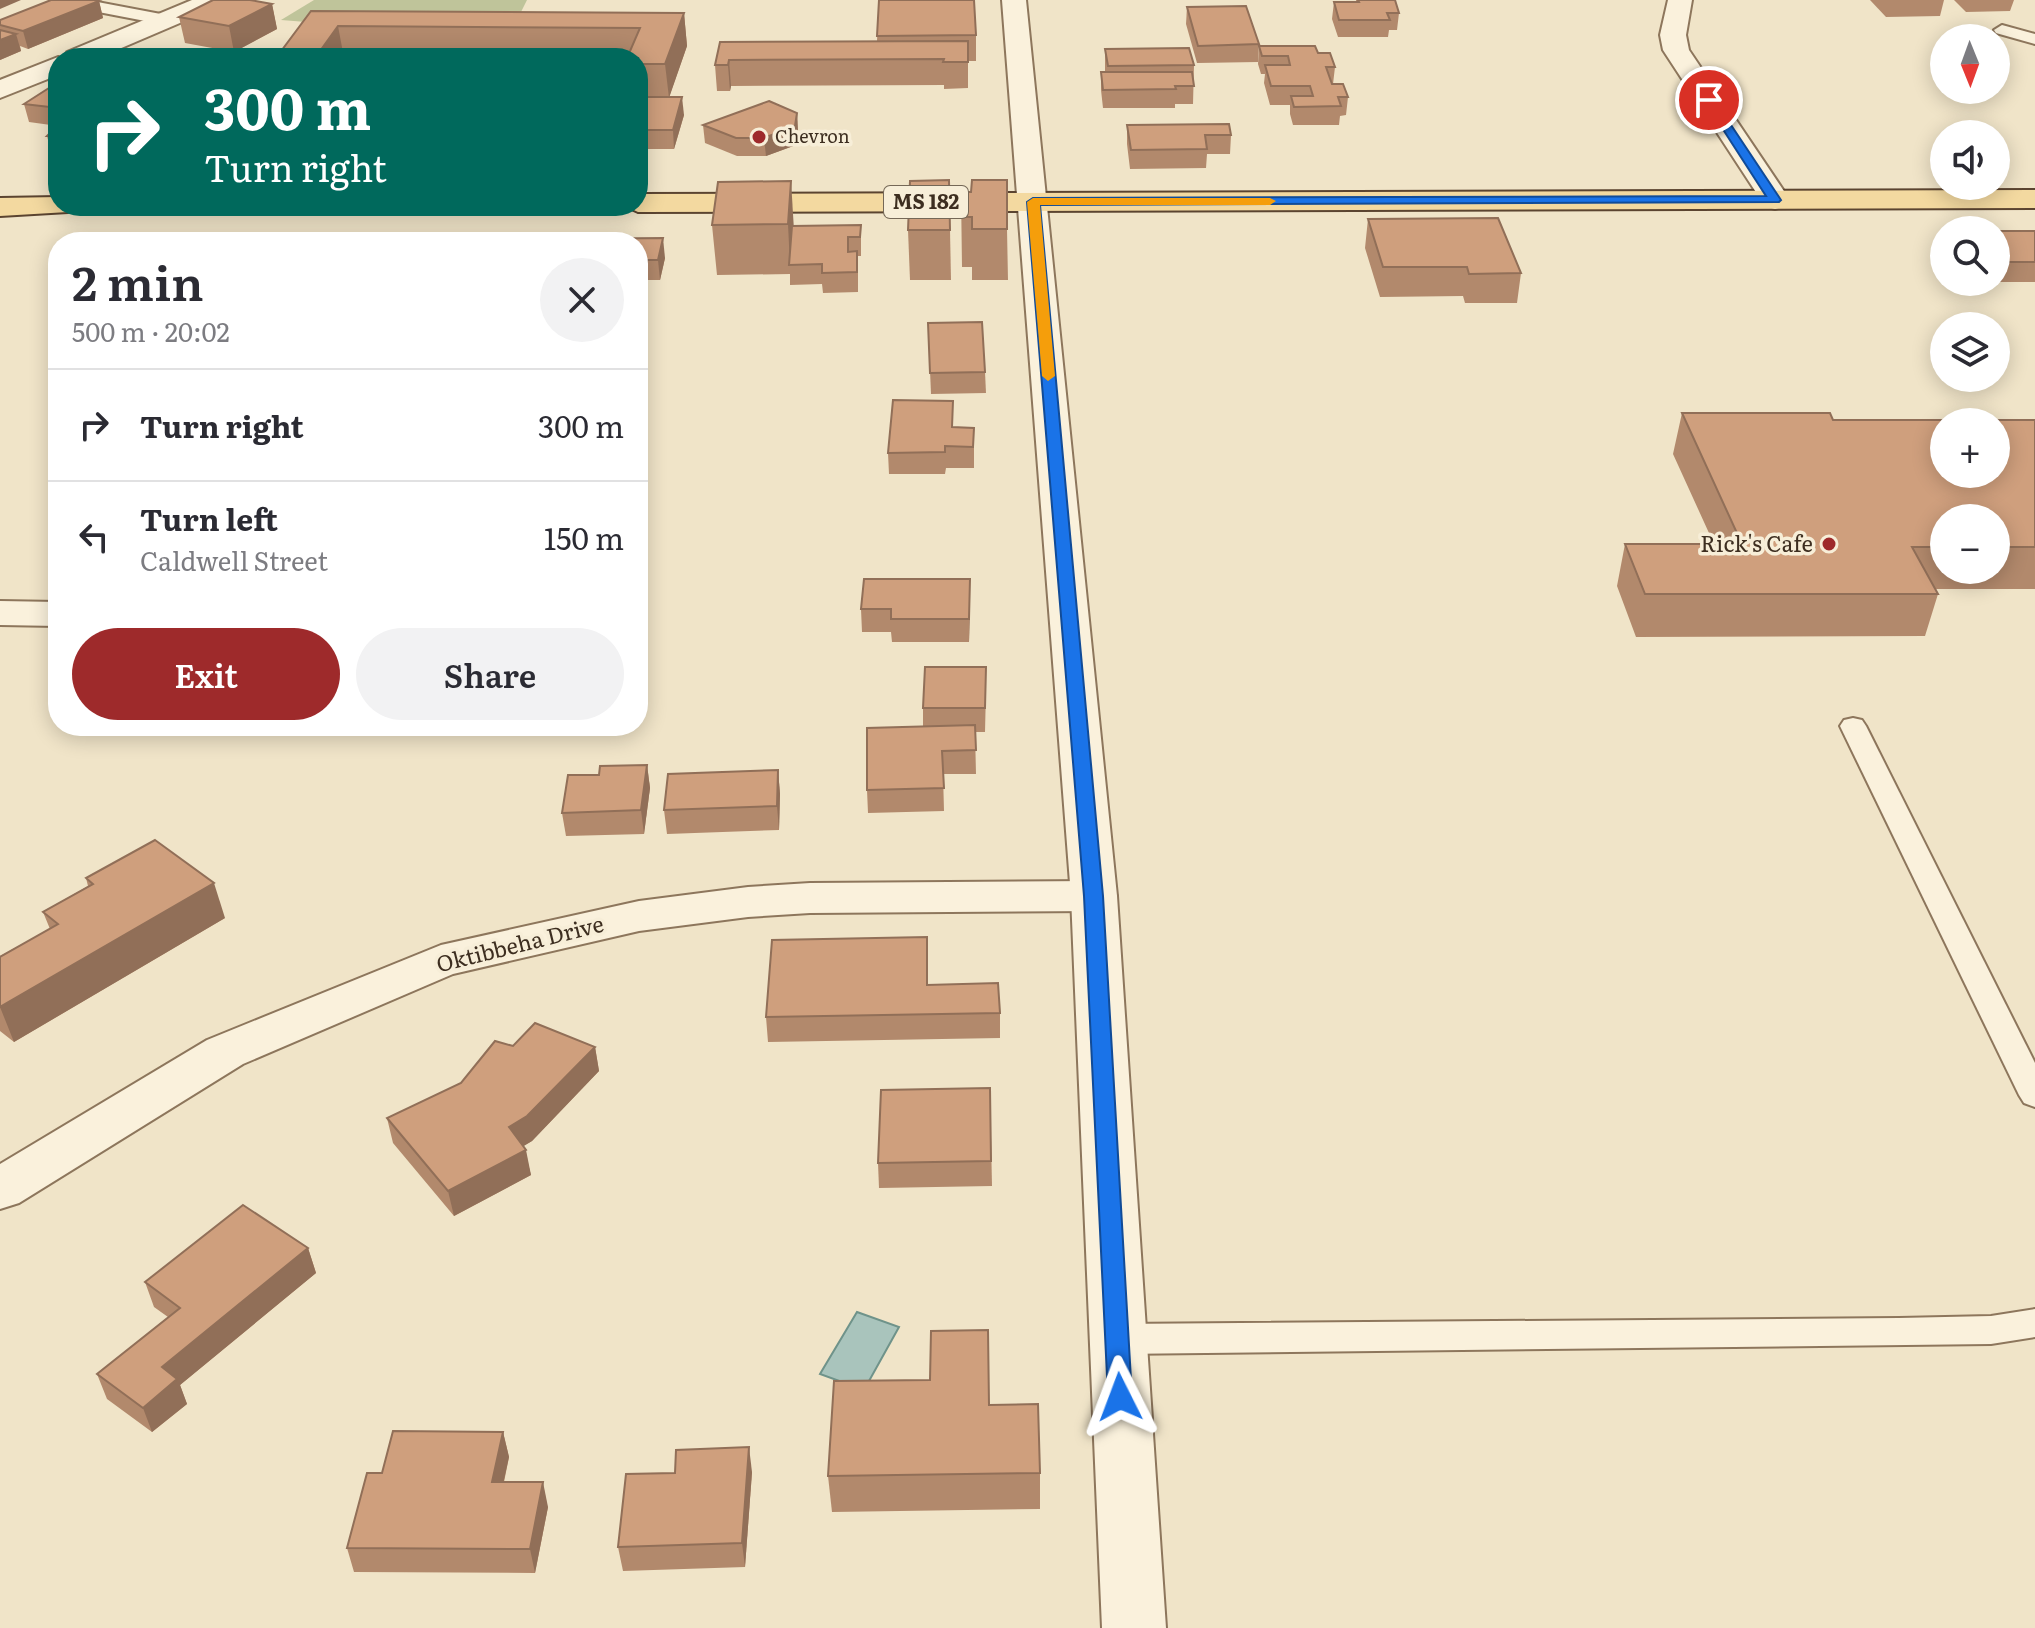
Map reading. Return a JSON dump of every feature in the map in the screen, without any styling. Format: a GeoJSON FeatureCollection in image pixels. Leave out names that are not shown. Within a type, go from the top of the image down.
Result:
{"type":"FeatureCollection","features":[{"type":"Feature","properties":{"kind":"main road","name":"MS 182"},"geometry":{"type":"LineString","coordinates":[[648,203],[2035,199]]}},
{"type":"Feature","properties":{"kind":"main road"},"geometry":{"type":"LineString","coordinates":[[0,207],[48,206]]}},
{"type":"Feature","properties":{"kind":"street"},"geometry":{"type":"LineString","coordinates":[[100,48],[213,0]]}},
{"type":"Feature","properties":{"kind":"street"},"geometry":{"type":"LineString","coordinates":[[1014,0],[1094,896],[1134,1628]]}},
{"type":"Feature","properties":{"kind":"street"},"geometry":{"type":"LineString","coordinates":[[1680,0],[1673,35],[1676,50],[1775,200]]}},
{"type":"Feature","properties":{"kind":"street"},"geometry":{"type":"LineString","coordinates":[[0,90],[48,69]]}},
{"type":"Feature","properties":{"kind":"street"},"geometry":{"type":"LineString","coordinates":[[0,613],[48,614]]}},
{"type":"Feature","properties":{"kind":"street","name":"Oktibbeha Drive"},"geometry":{"type":"LineString","coordinates":[[11,1173],[225,1052],[441,961],[639,916],[748,902],[810,898],[1094,896]]}},
{"type":"Feature","properties":{"kind":"lane"},"geometry":{"type":"LineString","coordinates":[[62,0],[166,20]]}},
{"type":"Feature","properties":{"kind":"lane"},"geometry":{"type":"LineString","coordinates":[[2010,32],[2035,39]]}},
{"type":"Feature","properties":{"kind":"lane"},"geometry":{"type":"LineString","coordinates":[[1853,726],[2035,1095]]}},
{"type":"Feature","properties":{"kind":"lane"},"geometry":{"type":"LineString","coordinates":[[1117,1339],[1899,1332],[1991,1330],[2035,1323]]}},
{"type":"Feature","properties":{"kind":"green space"},"geometry":{"type":"Polygon","coordinates":[[[314,0],[527,0],[508,38],[281,20],[314,0]]]}},
{"type":"Feature","properties":{"kind":"water"},"geometry":{"type":"Polygon","coordinates":[[[857,1312],[899,1327],[864,1390],[820,1374],[857,1312]]]}},
{"type":"Feature","properties":{"kind":"building"},"geometry":{"type":"Polygon","coordinates":[[[51,0],[99,1],[23,31],[0,25],[0,20],[51,0]]]}},
{"type":"Feature","properties":{"kind":"building"},"geometry":{"type":"Polygon","coordinates":[[[213,0],[250,0],[272,4],[229,26],[179,17],[213,0]]]}},
{"type":"Feature","properties":{"kind":"building"},"geometry":{"type":"Polygon","coordinates":[[[879,0],[974,0],[976,35],[877,36],[879,0]]]}},
{"type":"Feature","properties":{"kind":"building"},"geometry":{"type":"Polygon","coordinates":[[[1395,0],[1399,13],[1387,13],[1390,20],[1339,20],[1334,2],[1395,0]]]}},
{"type":"Feature","properties":{"kind":"building"},"geometry":{"type":"Polygon","coordinates":[[[1246,6],[1259,44],[1198,46],[1187,7],[1246,6]]]}},
{"type":"Feature","properties":{"kind":"building"},"geometry":{"type":"Polygon","coordinates":[[[311,11],[684,13],[665,64],[648,64],[648,48],[631,48],[640,28],[338,26],[322,48],[283,48],[311,11]]]}},
{"type":"Feature","properties":{"kind":"building"},"geometry":{"type":"Polygon","coordinates":[[[0,30],[16,34],[0,40],[0,30]]]}},
{"type":"Feature","properties":{"kind":"building"},"geometry":{"type":"Polygon","coordinates":[[[968,41],[968,62],[943,62],[944,59],[729,60],[728,65],[715,65],[720,42],[968,41]]]}},
{"type":"Feature","properties":{"kind":"building"},"geometry":{"type":"Polygon","coordinates":[[[1259,46],[1315,46],[1318,53],[1330,53],[1335,67],[1326,67],[1332,84],[1343,84],[1348,97],[1338,97],[1341,106],[1294,107],[1291,96],[1313,96],[1310,86],[1271,86],[1265,65],[1290,65],[1288,56],[1262,56],[1259,46]]]}},
{"type":"Feature","properties":{"kind":"building"},"geometry":{"type":"Polygon","coordinates":[[[1189,48],[1194,65],[1108,66],[1105,49],[1189,48]]]}},
{"type":"Feature","properties":{"kind":"building"},"geometry":{"type":"Polygon","coordinates":[[[1101,72],[1192,72],[1194,86],[1103,90],[1101,72]]]}},
{"type":"Feature","properties":{"kind":"building"},"geometry":{"type":"Polygon","coordinates":[[[48,89],[48,107],[24,104],[48,89]]]}},
{"type":"Feature","properties":{"kind":"building"},"geometry":{"type":"Polygon","coordinates":[[[648,97],[682,97],[673,130],[648,130],[648,97]]]}},
{"type":"Feature","properties":{"kind":"building"},"geometry":{"type":"Polygon","coordinates":[[[769,101],[797,113],[795,126],[764,138],[736,138],[703,125],[769,101]]]}},
{"type":"Feature","properties":{"kind":"building"},"geometry":{"type":"Polygon","coordinates":[[[1229,124],[1231,135],[1205,135],[1207,149],[1131,150],[1127,125],[1229,124]]]}},
{"type":"Feature","properties":{"kind":"building"},"geometry":{"type":"Polygon","coordinates":[[[949,180],[950,230],[908,230],[910,181],[949,180]]]}},
{"type":"Feature","properties":{"kind":"building"},"geometry":{"type":"Polygon","coordinates":[[[972,180],[1007,180],[1007,229],[972,229],[972,217],[961,217],[961,192],[971,192],[972,180]]]}},
{"type":"Feature","properties":{"kind":"building"},"geometry":{"type":"Polygon","coordinates":[[[791,181],[788,224],[712,225],[718,182],[791,181]]]}},
{"type":"Feature","properties":{"kind":"building"},"geometry":{"type":"Polygon","coordinates":[[[1498,218],[1521,273],[1469,274],[1467,267],[1383,267],[1368,219],[1498,218]]]}},
{"type":"Feature","properties":{"kind":"building"},"geometry":{"type":"Polygon","coordinates":[[[861,225],[860,237],[848,237],[848,252],[857,251],[857,272],[822,273],[822,264],[789,265],[792,226],[861,225]]]}},
{"type":"Feature","properties":{"kind":"building"},"geometry":{"type":"Polygon","coordinates":[[[2010,231],[2035,231],[2035,262],[2010,262],[2010,231]]]}},
{"type":"Feature","properties":{"kind":"building"},"geometry":{"type":"Polygon","coordinates":[[[648,238],[663,238],[658,260],[648,260],[648,238]]]}},
{"type":"Feature","properties":{"kind":"building"},"geometry":{"type":"Polygon","coordinates":[[[982,322],[985,372],[930,373],[928,323],[982,322]]]}},
{"type":"Feature","properties":{"kind":"building"},"geometry":{"type":"Polygon","coordinates":[[[893,400],[953,401],[952,427],[974,428],[973,447],[945,446],[945,452],[888,453],[893,400]]]}},
{"type":"Feature","properties":{"kind":"building"},"geometry":{"type":"Polygon","coordinates":[[[1682,413],[1830,413],[1833,420],[1930,420],[1930,488],[2010,488],[2010,420],[2035,420],[2035,547],[2010,547],[2010,504],[1930,504],[1930,547],[1912,547],[1938,594],[1645,594],[1625,544],[1742,544],[1682,413]]]}},
{"type":"Feature","properties":{"kind":"building"},"geometry":{"type":"Polygon","coordinates":[[[864,579],[970,579],[969,619],[891,619],[891,609],[861,609],[864,579]]]}},
{"type":"Feature","properties":{"kind":"building"},"geometry":{"type":"Polygon","coordinates":[[[925,667],[986,667],[985,708],[923,708],[925,667]]]}},
{"type":"Feature","properties":{"kind":"building"},"geometry":{"type":"Polygon","coordinates":[[[975,725],[976,750],[942,751],[944,788],[867,790],[867,728],[975,725]]]}},
{"type":"Feature","properties":{"kind":"building"},"geometry":{"type":"Polygon","coordinates":[[[647,765],[641,810],[562,813],[568,775],[599,775],[600,766],[647,765]]]}},
{"type":"Feature","properties":{"kind":"building"},"geometry":{"type":"Polygon","coordinates":[[[778,770],[777,806],[664,810],[668,774],[778,770]]]}},
{"type":"Feature","properties":{"kind":"building"},"geometry":{"type":"Polygon","coordinates":[[[155,840],[214,883],[0,1007],[0,957],[58,924],[43,912],[93,884],[86,878],[155,840]]]}},
{"type":"Feature","properties":{"kind":"building"},"geometry":{"type":"Polygon","coordinates":[[[927,937],[927,985],[998,983],[1000,1013],[766,1017],[772,940],[927,937]]]}},
{"type":"Feature","properties":{"kind":"building"},"geometry":{"type":"Polygon","coordinates":[[[535,1023],[595,1047],[527,1116],[509,1127],[526,1150],[448,1191],[387,1118],[461,1083],[495,1041],[513,1046],[535,1023]]]}},
{"type":"Feature","properties":{"kind":"building"},"geometry":{"type":"Polygon","coordinates":[[[990,1088],[991,1161],[878,1163],[881,1090],[990,1088]]]}},
{"type":"Feature","properties":{"kind":"building"},"geometry":{"type":"Polygon","coordinates":[[[243,1205],[308,1248],[162,1367],[177,1379],[143,1408],[97,1374],[180,1308],[145,1282],[243,1205]]]}},
{"type":"Feature","properties":{"kind":"building"},"geometry":{"type":"Polygon","coordinates":[[[988,1330],[989,1405],[1038,1404],[1040,1473],[828,1476],[834,1381],[930,1380],[931,1331],[988,1330]]]}},
{"type":"Feature","properties":{"kind":"building"},"geometry":{"type":"Polygon","coordinates":[[[393,1431],[503,1432],[492,1482],[543,1482],[530,1549],[347,1548],[367,1473],[382,1473],[393,1431]]]}},
{"type":"Feature","properties":{"kind":"building"},"geometry":{"type":"Polygon","coordinates":[[[749,1447],[742,1543],[618,1547],[626,1474],[675,1473],[676,1450],[749,1447]]]}},
{"type":"Feature","properties":{"kind":"slow traffic"},"geometry":{"type":"LineString","coordinates":[[1048,376],[1033,202],[1270,201]]}},
{"type":"Feature","properties":{"kind":"place","name":"Chevron"},"geometry":{"type":"Point","coordinates":[759,137]}},
{"type":"Feature","properties":{"kind":"place","name":"Rick's Cafe"},"geometry":{"type":"Point","coordinates":[1829,544]}},
{"type":"Feature","properties":{"kind":"route"},"geometry":{"type":"LineString","coordinates":[[1120,1397],[1094,896],[1033,202],[1775,200],[1709,100]]}}]}
